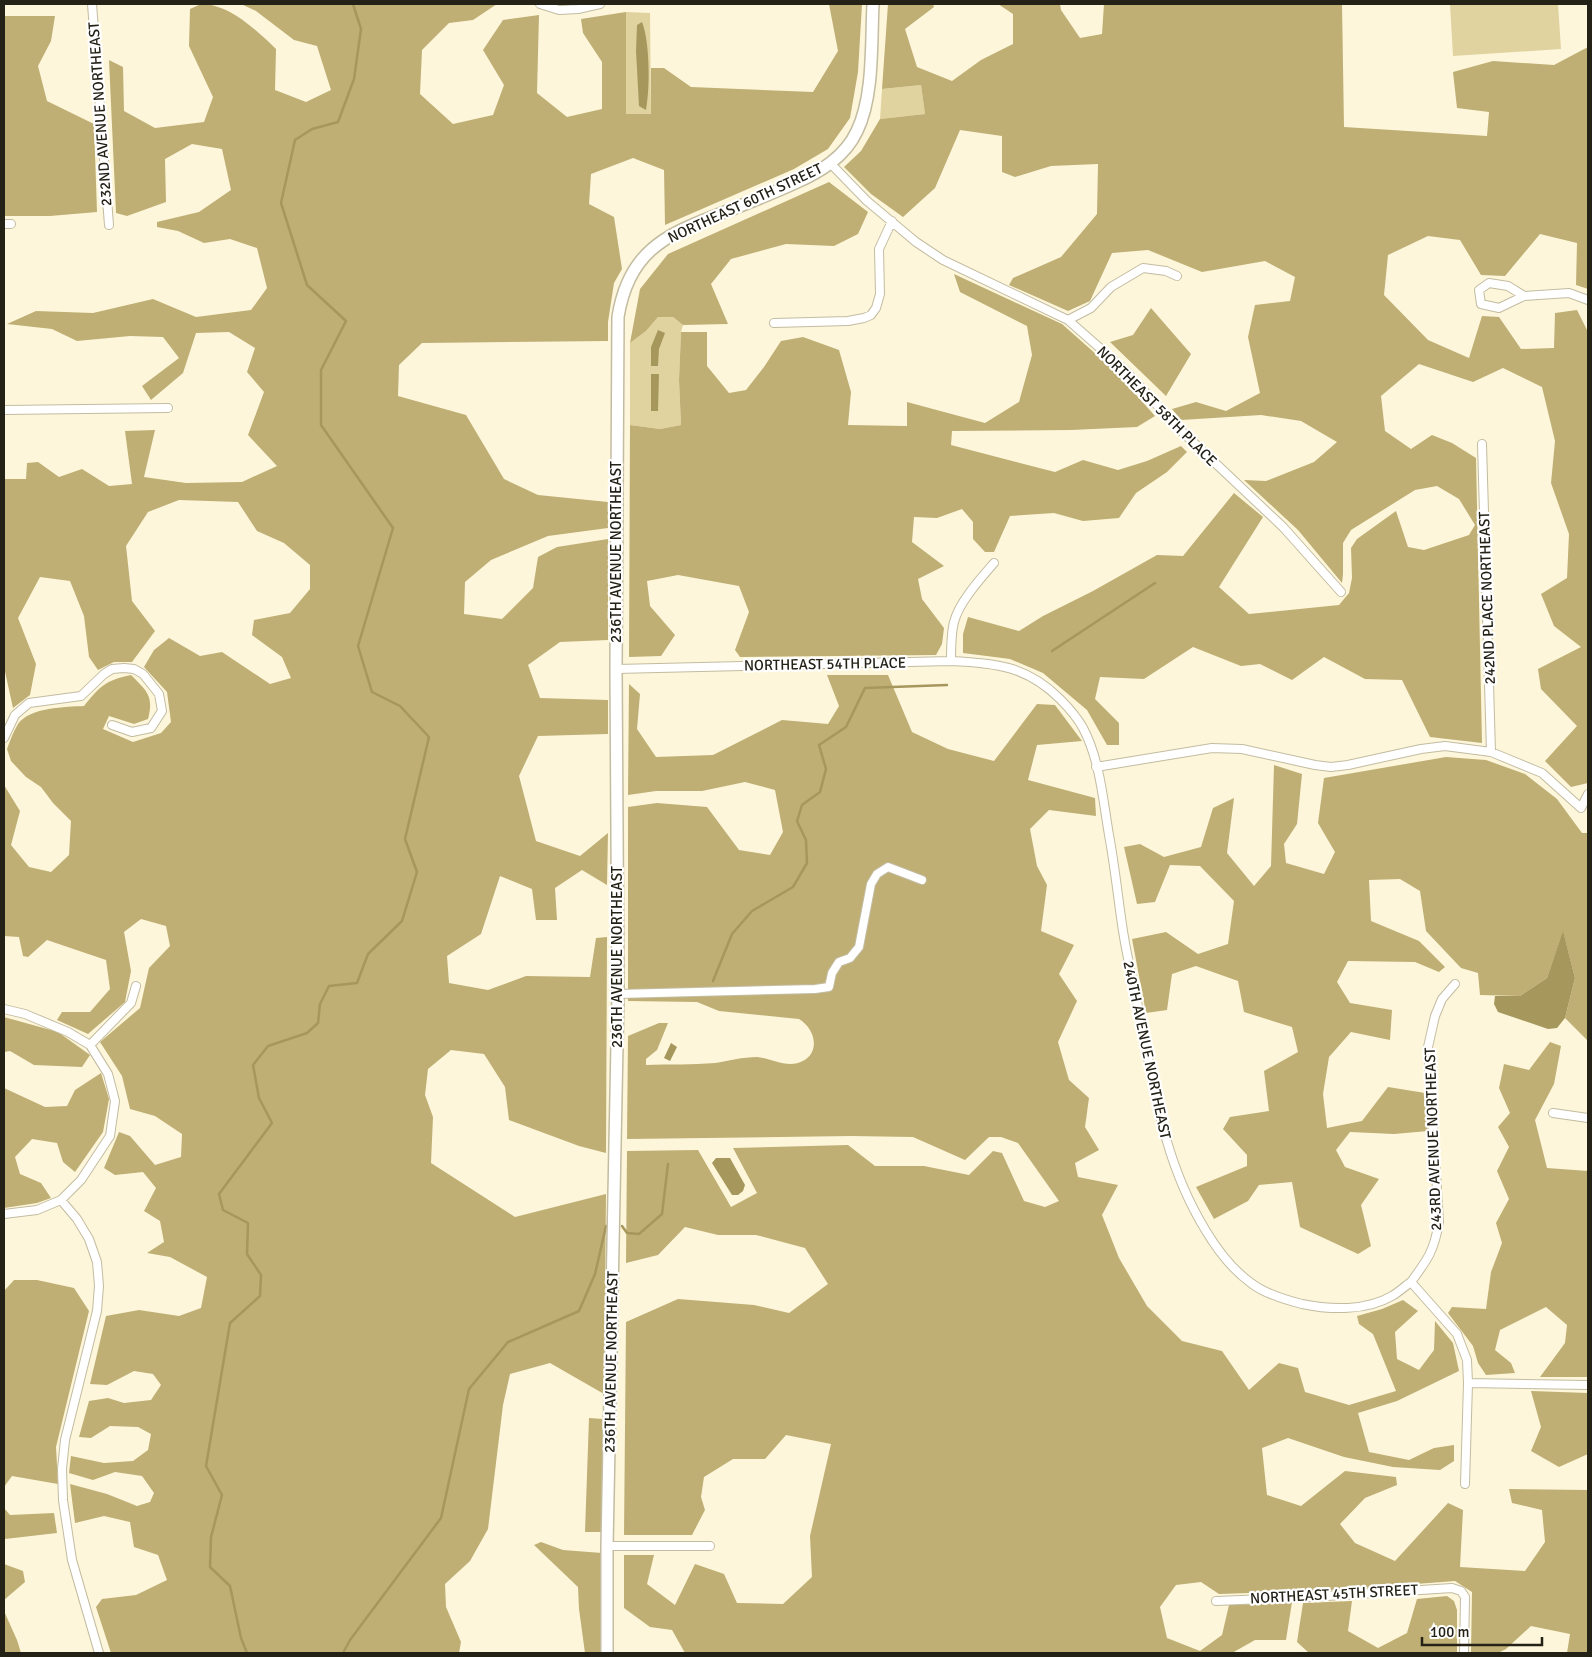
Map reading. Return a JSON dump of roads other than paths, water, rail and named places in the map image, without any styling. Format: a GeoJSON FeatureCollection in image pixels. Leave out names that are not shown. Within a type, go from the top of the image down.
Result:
{"type":"FeatureCollection","features":[{"type":"Feature","properties":{"kind":"street","name":"232ND AVENUE NORTHEAST"},"geometry":{"type":"LineString","coordinates":[[92,4],[109,225]]}},
{"type":"Feature","properties":{"kind":"street"},"geometry":{"type":"LineString","coordinates":[[540,4],[564,10],[600,4]]}},
{"type":"Feature","properties":{"kind":"street","name":"NORTHEAST 60TH STREET"},"geometry":{"type":"LineString","coordinates":[[638,265],[649,251],[696,223],[813,175],[830,164],[851,141],[863,113],[868,87],[873,4]]}},
{"type":"Feature","properties":{"kind":"street","name":"NORTHEAST 58TH PLACE"},"geometry":{"type":"LineString","coordinates":[[830,164],[852,188],[916,242],[943,260],[1068,320],[1126,371],[1176,426],[1282,527],[1342,592]]}},
{"type":"Feature","properties":{"kind":"street"},"geometry":{"type":"LineString","coordinates":[[774,323],[848,321],[871,315],[876,308],[880,294],[879,249],[892,221]]}},
{"type":"Feature","properties":{"kind":"street","name":"236TH AVENUE NORTHEAST"},"geometry":{"type":"LineString","coordinates":[[607,1653],[607,1546],[618,994],[616,670],[617,332],[618,317],[626,285],[638,265]]}},
{"type":"Feature","properties":{"kind":"street"},"geometry":{"type":"LineString","coordinates":[[1068,320],[1091,308],[1112,287],[1143,268],[1166,271],[1177,276]]}},
{"type":"Feature","properties":{"kind":"street"},"geometry":{"type":"LineString","coordinates":[[1524,296],[1508,286],[1489,283],[1478,290],[1481,304],[1499,308],[1524,296],[1569,293],[1588,300]]}},
{"type":"Feature","properties":{"kind":"street"},"geometry":{"type":"LineString","coordinates":[[4,410],[168,408]]}},
{"type":"Feature","properties":{"kind":"street","name":"242ND PLACE NORTHEAST"},"geometry":{"type":"LineString","coordinates":[[1482,444],[1491,752]]}},
{"type":"Feature","properties":{"kind":"street"},"geometry":{"type":"LineString","coordinates":[[951,661],[951,639],[954,620],[972,589],[994,563]]}},
{"type":"Feature","properties":{"kind":"street","name":"NORTHEAST 54TH PLACE"},"geometry":{"type":"LineString","coordinates":[[616,670],[951,661],[981,662],[1005,666],[1032,676]]}},
{"type":"Feature","properties":{"kind":"street"},"geometry":{"type":"LineString","coordinates":[[4,738],[15,715],[29,703],[81,696],[104,674],[112,670],[134,669],[143,674],[159,694],[162,711],[151,728],[132,732],[112,725]]}},
{"type":"Feature","properties":{"kind":"street","name":"240TH AVENUE NORTHEAST"},"geometry":{"type":"LineString","coordinates":[[1032,676],[1050,689],[1070,709],[1083,728],[1091,748],[1115,867],[1123,932],[1158,1109],[1168,1149],[1194,1211],[1214,1245],[1236,1270],[1252,1284],[1294,1302],[1334,1308],[1360,1306],[1378,1302],[1392,1296],[1411,1282]]}},
{"type":"Feature","properties":{"kind":"street"},"geometry":{"type":"LineString","coordinates":[[1096,767],[1212,748],[1242,749],[1315,765],[1348,765],[1421,749],[1445,746],[1491,752],[1542,774],[1581,808],[1588,794]]}},
{"type":"Feature","properties":{"kind":"street"},"geometry":{"type":"LineString","coordinates":[[618,994],[815,989],[829,987],[832,973],[839,962],[850,958],[860,947],[871,884],[877,874],[888,867],[922,880]]}},
{"type":"Feature","properties":{"kind":"street","name":"243RD AVENUE NORTHEAST"},"geometry":{"type":"LineString","coordinates":[[1411,1282],[1430,1255],[1436,1239],[1439,1222],[1428,1047],[1435,1016],[1442,1000],[1455,984]]}},
{"type":"Feature","properties":{"kind":"street"},"geometry":{"type":"LineString","coordinates":[[90,1045],[131,1003],[136,986]]}},
{"type":"Feature","properties":{"kind":"street"},"geometry":{"type":"LineString","coordinates":[[4,1010],[25,1014],[68,1032],[90,1045],[108,1074],[115,1101],[110,1136],[81,1180],[62,1200],[38,1210],[4,1214]]}},
{"type":"Feature","properties":{"kind":"street"},"geometry":{"type":"LineString","coordinates":[[1552,1113],[1588,1118]]}},
{"type":"Feature","properties":{"kind":"street"},"geometry":{"type":"LineString","coordinates":[[62,1200],[77,1219],[89,1239],[97,1262],[99,1286],[97,1311],[65,1440],[62,1469],[63,1500],[72,1560],[99,1653]]}},
{"type":"Feature","properties":{"kind":"street"},"geometry":{"type":"LineString","coordinates":[[1411,1282],[1457,1334],[1467,1360],[1465,1484]]}},
{"type":"Feature","properties":{"kind":"street"},"geometry":{"type":"LineString","coordinates":[[1468,1383],[1588,1385]]}},
{"type":"Feature","properties":{"kind":"street"},"geometry":{"type":"LineString","coordinates":[[607,1546],[710,1546]]}},
{"type":"Feature","properties":{"kind":"street","name":"NORTHEAST 45TH STREET"},"geometry":{"type":"LineString","coordinates":[[1216,1600],[1311,1597],[1452,1588],[1461,1591],[1466,1597],[1464,1653]]}},
{"type":"Feature","properties":{"kind":"waterway"},"geometry":{"type":"LineString","coordinates":[[247,1653],[241,1638],[230,1586],[210,1567],[211,1537],[222,1495],[206,1466],[230,1323],[260,1296],[261,1275],[247,1254],[248,1223],[223,1210],[219,1194],[272,1123],[259,1098],[253,1065],[268,1046],[307,1033],[318,1023],[320,1004],[329,986],[357,983],[368,954],[402,921],[417,872],[405,839],[429,737],[400,706],[372,692],[358,646],[393,528],[321,425],[321,370],[346,321],[307,285],[281,203],[295,140],[312,129],[338,122],[354,79],[361,29],[353,4]]}},
{"type":"Feature","properties":{"kind":"waterway"},"geometry":{"type":"LineString","coordinates":[[1052,651],[1155,583]]}},
{"type":"Feature","properties":{"kind":"waterway"},"geometry":{"type":"LineString","coordinates":[[713,981],[732,934],[752,911],[793,887],[807,863],[806,840],[797,821],[802,805],[820,792],[826,769],[819,745],[846,727],[865,688],[947,685]]}},
{"type":"Feature","properties":{"kind":"waterway"},"geometry":{"type":"LineString","coordinates":[[622,1226],[627,1233],[639,1234],[662,1214],[668,1164]]}},
{"type":"Feature","properties":{"kind":"waterway"},"geometry":{"type":"LineString","coordinates":[[343,1653],[350,1640],[441,1518],[469,1389],[508,1342],[579,1311],[595,1274],[606,1226]]}}]}
